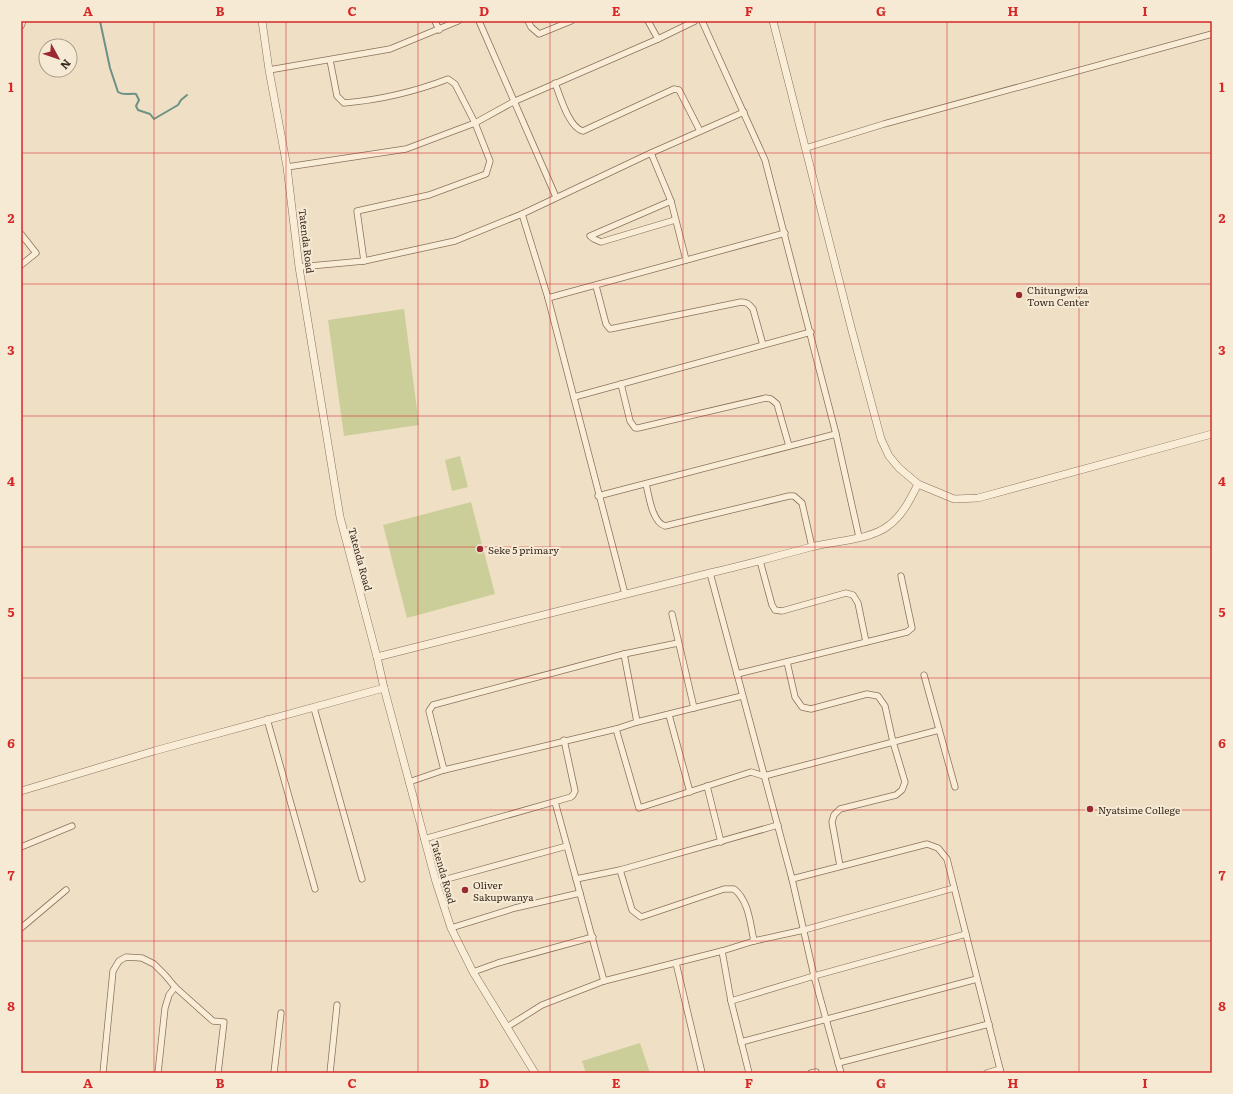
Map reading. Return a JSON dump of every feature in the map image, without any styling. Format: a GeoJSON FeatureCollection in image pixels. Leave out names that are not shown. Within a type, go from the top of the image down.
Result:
{"type":"FeatureCollection","features":[{"type":"Feature","properties":{"kind":"street"},"geometry":{"type":"LineString","coordinates":[[21,26],[23,21]]}},
{"type":"Feature","properties":{"kind":"street","name":"Tatenda Road"},"geometry":{"type":"LineString","coordinates":[[262,21],[269,70],[287,167],[299,267],[340,517],[384,688],[436,882],[451,928],[473,972],[535,1073]]}},
{"type":"Feature","properties":{"kind":"street"},"geometry":{"type":"LineString","coordinates":[[435,21],[439,30]]}},
{"type":"Feature","properties":{"kind":"street"},"geometry":{"type":"LineString","coordinates":[[269,70],[390,49],[458,21]]}},
{"type":"Feature","properties":{"kind":"street"},"geometry":{"type":"LineString","coordinates":[[479,21],[556,198]]}},
{"type":"Feature","properties":{"kind":"street"},"geometry":{"type":"LineString","coordinates":[[528,21],[531,27],[539,34],[571,21]]}},
{"type":"Feature","properties":{"kind":"street"},"geometry":{"type":"LineString","coordinates":[[648,21],[658,39]]}},
{"type":"Feature","properties":{"kind":"street"},"geometry":{"type":"LineString","coordinates":[[287,167],[406,149],[475,123],[513,102],[658,39],[695,21]]}},
{"type":"Feature","properties":{"kind":"street"},"geometry":{"type":"LineString","coordinates":[[702,21],[766,160],[811,332],[859,537]]}},
{"type":"Feature","properties":{"kind":"street"},"geometry":{"type":"LineString","coordinates":[[773,21],[881,439],[890,456],[899,468],[918,484],[954,499],[978,498],[1212,434]]}},
{"type":"Feature","properties":{"kind":"street"},"geometry":{"type":"LineString","coordinates":[[806,148],[884,124],[1212,34]]}},
{"type":"Feature","properties":{"kind":"street"},"geometry":{"type":"LineString","coordinates":[[330,60],[337,96],[344,103],[364,102],[416,91],[448,79],[455,84],[475,123],[490,162],[486,174],[429,195],[357,211],[364,261]]}},
{"type":"Feature","properties":{"kind":"street"},"geometry":{"type":"LineString","coordinates":[[555,83],[571,122],[578,130],[583,131],[674,89],[679,90],[700,131]]}},
{"type":"Feature","properties":{"kind":"street"},"geometry":{"type":"LineString","coordinates":[[299,267],[364,261],[455,241],[522,214],[651,153],[744,112]]}},
{"type":"Feature","properties":{"kind":"street"},"geometry":{"type":"LineString","coordinates":[[651,153],[671,201],[686,260]]}},
{"type":"Feature","properties":{"kind":"street"},"geometry":{"type":"LineString","coordinates":[[671,201],[590,236],[601,242],[675,220]]}},
{"type":"Feature","properties":{"kind":"street"},"geometry":{"type":"LineString","coordinates":[[522,214],[548,298],[598,496],[625,594]]}},
{"type":"Feature","properties":{"kind":"street"},"geometry":{"type":"LineString","coordinates":[[548,298],[785,233]]}},
{"type":"Feature","properties":{"kind":"street"},"geometry":{"type":"LineString","coordinates":[[21,234],[36,253],[21,265]]}},
{"type":"Feature","properties":{"kind":"street"},"geometry":{"type":"LineString","coordinates":[[596,286],[606,324],[610,329],[745,302],[753,310],[763,345]]}},
{"type":"Feature","properties":{"kind":"street"},"geometry":{"type":"LineString","coordinates":[[574,397],[811,332]]}},
{"type":"Feature","properties":{"kind":"street"},"geometry":{"type":"LineString","coordinates":[[621,384],[630,421],[635,428],[766,398],[771,399],[777,404],[789,446]]}},
{"type":"Feature","properties":{"kind":"street"},"geometry":{"type":"LineString","coordinates":[[598,496],[836,434]]}},
{"type":"Feature","properties":{"kind":"street"},"geometry":{"type":"LineString","coordinates":[[646,484],[655,519],[660,525],[665,526],[794,496],[801,500],[812,547]]}},
{"type":"Feature","properties":{"kind":"street"},"geometry":{"type":"LineString","coordinates":[[377,657],[812,547],[877,532],[887,527],[897,518],[909,502],[918,484]]}},
{"type":"Feature","properties":{"kind":"street"},"geometry":{"type":"LineString","coordinates":[[760,561],[772,605],[775,610],[782,611],[846,593],[853,595],[858,603],[866,642]]}},
{"type":"Feature","properties":{"kind":"street"},"geometry":{"type":"LineString","coordinates":[[710,573],[778,825],[814,976],[841,1073]]}},
{"type":"Feature","properties":{"kind":"street"},"geometry":{"type":"LineString","coordinates":[[737,674],[907,632],[912,628],[901,576]]}},
{"type":"Feature","properties":{"kind":"street"},"geometry":{"type":"LineString","coordinates":[[672,614],[694,708]]}},
{"type":"Feature","properties":{"kind":"street"},"geometry":{"type":"LineString","coordinates":[[444,770],[429,711],[433,705],[624,654],[678,643]]}},
{"type":"Feature","properties":{"kind":"street"},"geometry":{"type":"LineString","coordinates":[[624,654],[637,722]]}},
{"type":"Feature","properties":{"kind":"street"},"geometry":{"type":"LineString","coordinates":[[787,662],[795,697],[802,707],[811,709],[867,694],[878,696],[885,706],[893,742],[905,782],[902,790],[896,795],[840,809],[834,815],[832,822],[840,866]]}},
{"type":"Feature","properties":{"kind":"street"},"geometry":{"type":"LineString","coordinates":[[924,675],[955,787]]}},
{"type":"Feature","properties":{"kind":"street"},"geometry":{"type":"LineString","coordinates":[[21,790],[267,719],[314,708],[384,688]]}},
{"type":"Feature","properties":{"kind":"street"},"geometry":{"type":"LineString","coordinates":[[409,782],[444,770],[564,740],[616,729],[637,722],[742,696]]}},
{"type":"Feature","properties":{"kind":"street"},"geometry":{"type":"LineString","coordinates":[[314,708],[362,879]]}},
{"type":"Feature","properties":{"kind":"street"},"geometry":{"type":"LineString","coordinates":[[669,715],[690,792]]}},
{"type":"Feature","properties":{"kind":"street"},"geometry":{"type":"LineString","coordinates":[[267,719],[316,889]]}},
{"type":"Feature","properties":{"kind":"street"},"geometry":{"type":"LineString","coordinates":[[616,729],[640,808],[751,772],[764,776],[940,730]]}},
{"type":"Feature","properties":{"kind":"street"},"geometry":{"type":"LineString","coordinates":[[424,839],[571,797],[575,793],[564,740]]}},
{"type":"Feature","properties":{"kind":"street"},"geometry":{"type":"LineString","coordinates":[[707,786],[721,842]]}},
{"type":"Feature","properties":{"kind":"street"},"geometry":{"type":"LineString","coordinates":[[555,802],[604,980]]}},
{"type":"Feature","properties":{"kind":"street"},"geometry":{"type":"LineString","coordinates":[[576,879],[620,870],[778,825]]}},
{"type":"Feature","properties":{"kind":"street"},"geometry":{"type":"LineString","coordinates":[[21,847],[72,826]]}},
{"type":"Feature","properties":{"kind":"street"},"geometry":{"type":"LineString","coordinates":[[792,879],[927,844],[938,848],[947,859],[1000,1071],[987,1073]]}},
{"type":"Feature","properties":{"kind":"street"},"geometry":{"type":"LineString","coordinates":[[436,882],[566,846]]}},
{"type":"Feature","properties":{"kind":"street"},"geometry":{"type":"LineString","coordinates":[[620,870],[632,910],[641,917],[724,889],[734,889],[741,894],[747,908],[754,941]]}},
{"type":"Feature","properties":{"kind":"street"},"geometry":{"type":"LineString","coordinates":[[507,1027],[542,1005],[604,980],[676,963],[754,941],[804,930],[954,888]]}},
{"type":"Feature","properties":{"kind":"street"},"geometry":{"type":"LineString","coordinates":[[21,928],[66,890]]}},
{"type":"Feature","properties":{"kind":"street"},"geometry":{"type":"LineString","coordinates":[[451,928],[515,908],[580,893]]}},
{"type":"Feature","properties":{"kind":"street"},"geometry":{"type":"LineString","coordinates":[[731,1001],[814,976],[966,934]]}},
{"type":"Feature","properties":{"kind":"street"},"geometry":{"type":"LineString","coordinates":[[473,972],[498,963],[593,937]]}},
{"type":"Feature","properties":{"kind":"street"},"geometry":{"type":"LineString","coordinates":[[722,951],[731,1001],[749,1073]]}},
{"type":"Feature","properties":{"kind":"street"},"geometry":{"type":"LineString","coordinates":[[103,1073],[113,971],[119,961],[126,957],[142,958],[154,964],[175,988],[212,1021],[224,1022],[218,1073]]}},
{"type":"Feature","properties":{"kind":"street"},"geometry":{"type":"LineString","coordinates":[[676,963],[702,1073]]}},
{"type":"Feature","properties":{"kind":"street"},"geometry":{"type":"LineString","coordinates":[[741,1042],[977,979]]}},
{"type":"Feature","properties":{"kind":"street"},"geometry":{"type":"LineString","coordinates":[[158,1073],[165,1008],[168,995],[175,988]]}},
{"type":"Feature","properties":{"kind":"street"},"geometry":{"type":"LineString","coordinates":[[330,1073],[337,1005]]}},
{"type":"Feature","properties":{"kind":"street"},"geometry":{"type":"LineString","coordinates":[[274,1073],[281,1013]]}},
{"type":"Feature","properties":{"kind":"street"},"geometry":{"type":"LineString","coordinates":[[838,1063],[989,1024]]}},
{"type":"Feature","properties":{"kind":"green space"},"geometry":{"type":"Polygon","coordinates":[[[404,309],[419,425],[344,436],[328,320],[404,309]]]}},
{"type":"Feature","properties":{"kind":"green space"},"geometry":{"type":"Polygon","coordinates":[[[460,456],[468,487],[452,491],[445,460],[460,456]]]}},
{"type":"Feature","properties":{"kind":"green space"},"geometry":{"type":"Polygon","coordinates":[[[471,502],[495,594],[407,618],[383,525],[471,502]]]}},
{"type":"Feature","properties":{"kind":"green space"},"geometry":{"type":"Polygon","coordinates":[[[640,1043],[650,1073],[586,1073],[582,1061],[640,1043]]]}},
{"type":"Feature","properties":{"kind":"waterway"},"geometry":{"type":"LineString","coordinates":[[100,21],[110,68],[118,92],[125,94],[136,94],[139,100],[136,106],[138,110],[150,114],[154,119],[178,105],[187,95]]}},
{"type":"Feature","properties":{"kind":"place","name":"Chitungwiza Town Center"},"geometry":{"type":"Point","coordinates":[1019,295]}},
{"type":"Feature","properties":{"kind":"place","name":"Seke 5 primary"},"geometry":{"type":"Point","coordinates":[480,549]}},
{"type":"Feature","properties":{"kind":"place","name":"Nyatsime College"},"geometry":{"type":"Point","coordinates":[1090,809]}},
{"type":"Feature","properties":{"kind":"place","name":"Oliver Sakupwanya"},"geometry":{"type":"Point","coordinates":[465,890]}}]}
